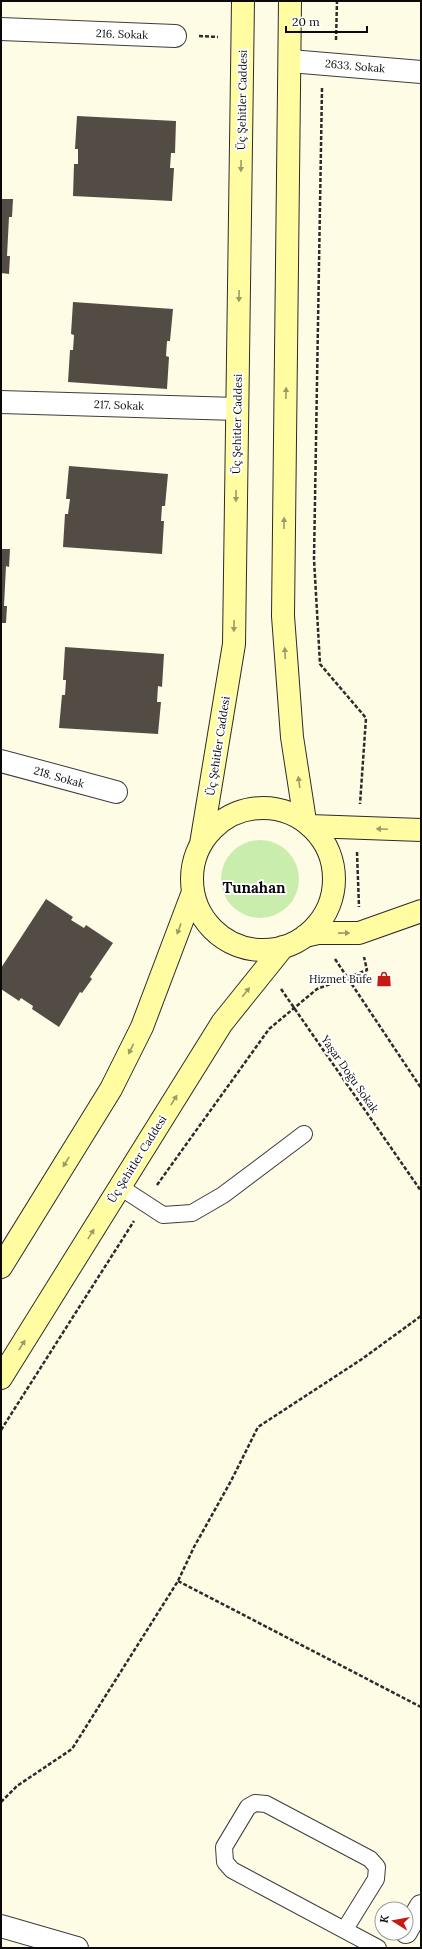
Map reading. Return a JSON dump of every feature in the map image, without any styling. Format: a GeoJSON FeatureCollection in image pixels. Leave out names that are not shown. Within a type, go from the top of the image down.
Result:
{"type":"FeatureCollection","features":[{"type":"Feature","properties":{"kind":"main road","name":"Üç Şehitler Caddesi"},"geometry":{"type":"LineString","coordinates":[[201,844],[234,644],[243,1]]}},
{"type":"Feature","properties":{"kind":"main road"},"geometry":{"type":"LineString","coordinates":[[290,1],[283,616],[292,737],[307,823]]}},
{"type":"Feature","properties":{"kind":"main road"},"geometry":{"type":"LineString","coordinates":[[311,935],[321,920],[331,900],[334,878],[331,856],[320,836],[307,823],[283,810],[260,807],[236,813],[216,825],[201,844],[195,859],[192,876],[193,892],[202,914],[216,933],[237,945],[260,950],[283,948],[311,935],[359,932],[421,911]]}},
{"type":"Feature","properties":{"kind":"main road"},"geometry":{"type":"LineString","coordinates":[[307,823],[421,830]]}},
{"type":"Feature","properties":{"kind":"main road"},"geometry":{"type":"LineString","coordinates":[[1,1267],[111,1089],[142,1027],[193,892]]}},
{"type":"Feature","properties":{"kind":"main road","name":"Üç Şehitler Caddesi"},"geometry":{"type":"LineString","coordinates":[[1,1378],[222,1023],[266,966],[283,948]]}},
{"type":"Feature","properties":{"kind":"street","name":"216. Sokak"},"geometry":{"type":"LineString","coordinates":[[1,29],[175,36]]}},
{"type":"Feature","properties":{"kind":"street","name":"2633. Sokak"},"geometry":{"type":"LineString","coordinates":[[290,61],[421,72]]}},
{"type":"Feature","properties":{"kind":"street","name":"217. Sokak"},"geometry":{"type":"LineString","coordinates":[[1,402],[237,409]]}},
{"type":"Feature","properties":{"kind":"street","name":"218. Sokak"},"geometry":{"type":"LineString","coordinates":[[1,760],[116,792]]}},
{"type":"Feature","properties":{"kind":"street"},"geometry":{"type":"LineString","coordinates":[[414,1918],[421,1906]]}},
{"type":"Feature","properties":{"kind":"street"},"geometry":{"type":"LineString","coordinates":[[1,1926],[77,1948]]}},
{"type":"Feature","properties":{"kind":"lane"},"geometry":{"type":"LineString","coordinates":[[120,1187],[164,1215],[192,1213],[223,1195],[304,1134]]}},
{"type":"Feature","properties":{"kind":"lane"},"geometry":{"type":"LineString","coordinates":[[345,1929],[376,1879],[377,1867],[370,1859],[266,1804],[255,1803],[248,1807],[224,1847],[225,1862],[232,1870],[345,1929],[378,1948]]}},
{"type":"Feature","properties":{"kind":"path"},"geometry":{"type":"LineString","coordinates":[[337,1],[336,53],[323,52],[322,64],[314,559],[320,664],[366,718],[360,807]]}},
{"type":"Feature","properties":{"kind":"path"},"geometry":{"type":"LineString","coordinates":[[175,36],[243,37]]}},
{"type":"Feature","properties":{"kind":"path"},"geometry":{"type":"LineString","coordinates":[[357,853],[359,910]]}},
{"type":"Feature","properties":{"kind":"path"},"geometry":{"type":"LineString","coordinates":[[311,935],[347,978],[421,1088]]}},
{"type":"Feature","properties":{"kind":"path","name":"Yaşar Doğu Sokak"},"geometry":{"type":"LineString","coordinates":[[266,966],[421,1191]]}},
{"type":"Feature","properties":{"kind":"path"},"geometry":{"type":"LineString","coordinates":[[1,1430],[145,1204],[269,1029],[317,989],[367,970]]}},
{"type":"Feature","properties":{"kind":"path"},"geometry":{"type":"LineString","coordinates":[[1,1802],[17,1786],[72,1749],[178,1581],[258,1427],[362,1359],[421,1316]]}},
{"type":"Feature","properties":{"kind":"path"},"geometry":{"type":"LineString","coordinates":[[178,1581],[421,1707]]}},
{"type":"Feature","properties":{"kind":"green space"},"geometry":{"type":"Polygon","coordinates":[[[252,840],[268,840],[282,846],[293,857],[299,871],[299,887],[293,901],[282,912],[268,918],[252,918],[238,912],[227,901],[221,887],[221,871],[227,857],[238,846],[252,840]]]}},
{"type":"Feature","properties":{"kind":"building"},"geometry":{"type":"Polygon","coordinates":[[[77,116],[176,121],[175,153],[171,153],[170,168],[174,168],[172,201],[73,196],[74,164],[78,164],[78,149],[75,149],[77,116]]]}},
{"type":"Feature","properties":{"kind":"building"},"geometry":{"type":"Polygon","coordinates":[[[1,199],[13,199],[12,217],[9,217],[7,256],[10,256],[9,274],[1,273],[1,199]]]}},
{"type":"Feature","properties":{"kind":"building"},"geometry":{"type":"Polygon","coordinates":[[[73,302],[173,309],[170,341],[167,341],[166,356],[169,357],[167,389],[68,382],[70,350],[73,350],[74,335],[71,334],[73,302]]]}},
{"type":"Feature","properties":{"kind":"building"},"geometry":{"type":"Polygon","coordinates":[[[69,466],[168,474],[165,506],[162,506],[161,521],[164,521],[162,554],[63,547],[65,514],[68,514],[70,499],[66,499],[69,466]]]}},
{"type":"Feature","properties":{"kind":"building"},"geometry":{"type":"Polygon","coordinates":[[[1,549],[10,549],[9,567],[6,566],[4,606],[7,606],[6,623],[1,623],[1,549]]]}},
{"type":"Feature","properties":{"kind":"building"},"geometry":{"type":"Polygon","coordinates":[[[65,647],[164,654],[162,687],[158,686],[157,702],[161,702],[158,734],[59,728],[62,695],[65,695],[66,680],[63,680],[65,647]]]}},
{"type":"Feature","properties":{"kind":"building"},"geometry":{"type":"Polygon","coordinates":[[[46,899],[73,917],[71,920],[84,928],[86,925],[113,943],[90,977],[92,979],[82,993],[80,992],[59,1027],[32,1009],[33,1006],[21,998],[19,1001],[1,989],[1,968],[46,899]]]}},
{"type":"Feature","properties":{"kind":"place","name":"Hizmet Büfe"},"geometry":{"type":"Point","coordinates":[384,979]}},
{"type":"Feature","properties":{"kind":"district","name":"Tunahan"},"geometry":{"type":"Point","coordinates":[254,887]}}]}
